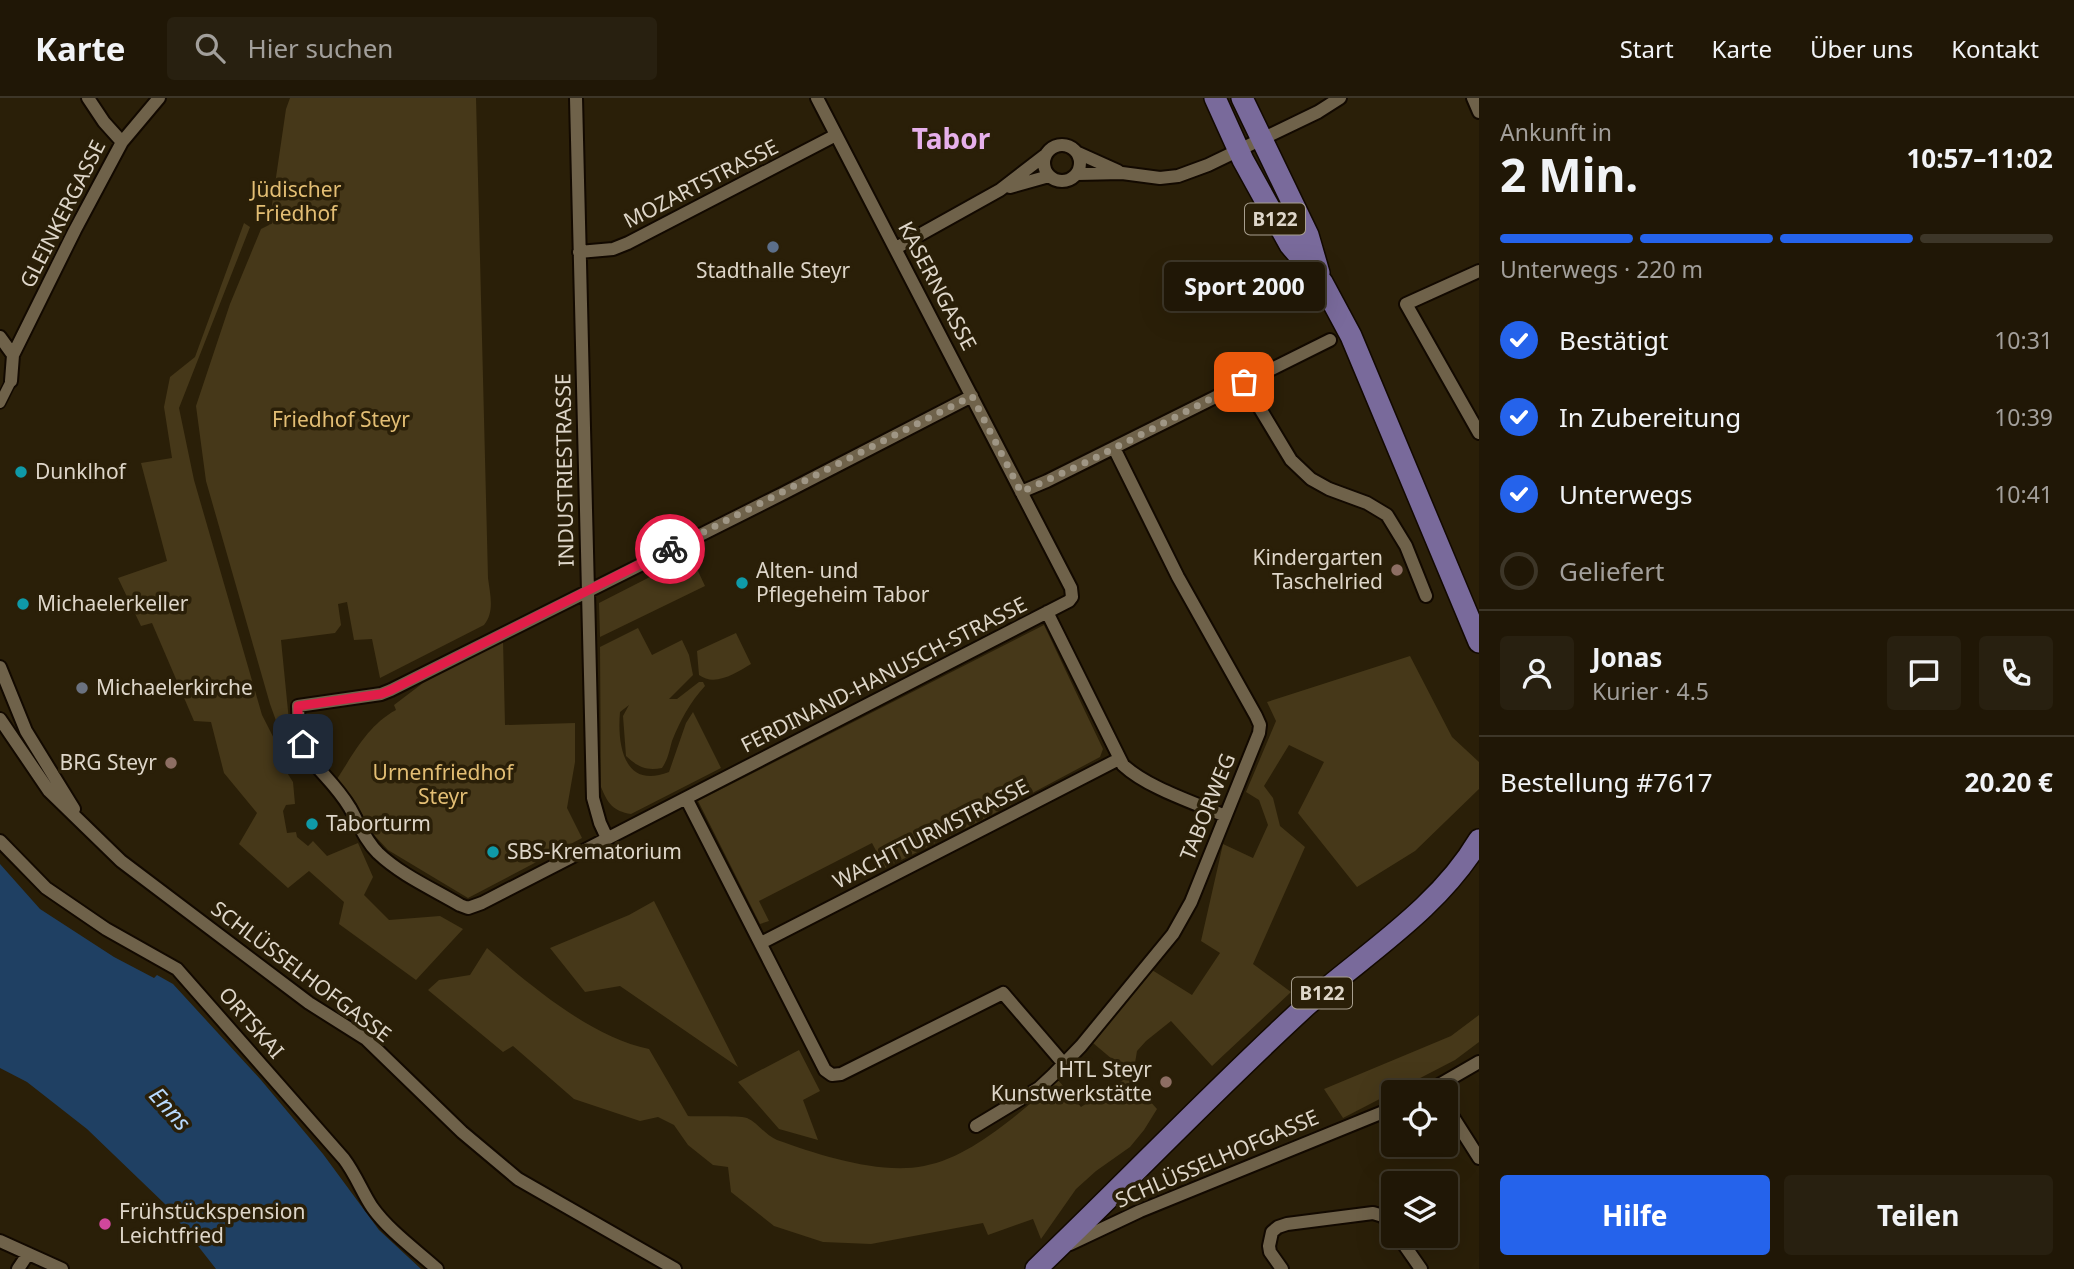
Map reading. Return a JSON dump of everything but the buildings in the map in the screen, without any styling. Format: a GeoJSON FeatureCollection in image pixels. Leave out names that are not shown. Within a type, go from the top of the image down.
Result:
{"type":"FeatureCollection","features":[{"type":"Feature","properties":{"kind":"main road","name":"B122"},"geometry":{"type":"LineString","coordinates":[[1215,98],[1238,150],[1290,245],[1322,282]]}},
{"type":"Feature","properties":{"kind":"main road","name":"B122"},"geometry":{"type":"LineString","coordinates":[[1242,98],[1308,235],[1322,282],[1351,336],[1479,642]]}},
{"type":"Feature","properties":{"kind":"main road","name":"B122"},"geometry":{"type":"LineString","coordinates":[[1036,1269],[1307,1006],[1429,902],[1468,859],[1479,840]]}},
{"type":"Feature","properties":{"kind":"street"},"geometry":{"type":"LineString","coordinates":[[88,98],[122,142]]}},
{"type":"Feature","properties":{"kind":"street","name":"GLEINKERGASSE"},"geometry":{"type":"LineString","coordinates":[[13,355],[122,142],[159,98]]}},
{"type":"Feature","properties":{"kind":"street","name":"INDUSTRIESTRASSE"},"geometry":{"type":"LineString","coordinates":[[576,98],[593,798],[607,838]]}},
{"type":"Feature","properties":{"kind":"street","name":"KASERNGASSE"},"geometry":{"type":"LineString","coordinates":[[817,98],[1021,492]]}},
{"type":"Feature","properties":{"kind":"street"},"geometry":{"type":"LineString","coordinates":[[1077,174],[1122,173],[1169,178],[1190,173],[1318,112],[1340,98]]}},
{"type":"Feature","properties":{"kind":"street"},"geometry":{"type":"LineString","coordinates":[[1473,98],[1479,112]]}},
{"type":"Feature","properties":{"kind":"street","name":"MOZARTSTRASSE"},"geometry":{"type":"LineString","coordinates":[[579,252],[613,249],[628,243],[836,135]]}},
{"type":"Feature","properties":{"kind":"street"},"geometry":{"type":"LineString","coordinates":[[896,248],[1000,190],[1056,145],[1072,147],[1078,153],[1122,173]]}},
{"type":"Feature","properties":{"kind":"street"},"geometry":{"type":"LineString","coordinates":[[1000,190],[1049,176],[1061,181],[1069,180],[1077,174],[1080,167],[1078,153]]}},
{"type":"Feature","properties":{"kind":"street"},"geometry":{"type":"LineString","coordinates":[[1044,156],[1043,163],[1049,176]]}},
{"type":"Feature","properties":{"kind":"street"},"geometry":{"type":"LineString","coordinates":[[1479,271],[1406,304],[1479,433]]}},
{"type":"Feature","properties":{"kind":"street"},"geometry":{"type":"LineString","coordinates":[[0,337],[13,355],[11,381],[0,403]]}},
{"type":"Feature","properties":{"kind":"street"},"geometry":{"type":"LineString","coordinates":[[1021,492],[1114,449],[1330,340]]}},
{"type":"Feature","properties":{"kind":"street"},"geometry":{"type":"LineString","coordinates":[[1244,382],[1286,452],[1300,470],[1329,489],[1377,508],[1392,521],[1426,596]]}},
{"type":"Feature","properties":{"kind":"street"},"geometry":{"type":"LineString","coordinates":[[588,590],[784,494],[972,396]]}},
{"type":"Feature","properties":{"kind":"street","name":"TABORWEG"},"geometry":{"type":"LineString","coordinates":[[976,1126],[1039,1088],[1064,1064],[1173,933],[1191,902],[1259,733],[1260,725],[1178,576],[1114,449]]}},
{"type":"Feature","properties":{"kind":"street","name":"FERDINAND-HANUSCH-STRASSE"},"geometry":{"type":"LineString","coordinates":[[588,590],[381,694],[298,706],[299,733],[307,753],[343,797],[368,842],[390,863],[468,908],[1069,601],[1072,597],[1071,588],[1021,492]]}},
{"type":"Feature","properties":{"kind":"street"},"geometry":{"type":"LineString","coordinates":[[1047,612],[1119,759],[1130,772],[1225,816]]}},
{"type":"Feature","properties":{"kind":"street"},"geometry":{"type":"LineString","coordinates":[[0,667],[26,731],[90,833]]}},
{"type":"Feature","properties":{"kind":"street","name":"SCHLÜSSELHOFGASSE"},"geometry":{"type":"LineString","coordinates":[[0,721],[49,791],[121,861],[299,995],[366,1039],[461,1132],[518,1179],[675,1269]]}},
{"type":"Feature","properties":{"kind":"street","name":"WACHTTURMSTRASSE"},"geometry":{"type":"LineString","coordinates":[[761,943],[1119,759]]}},
{"type":"Feature","properties":{"kind":"street"},"geometry":{"type":"LineString","coordinates":[[687,798],[825,1070],[832,1075],[841,1074],[1003,993],[1064,1064]]}},
{"type":"Feature","properties":{"kind":"street","name":"ORTSKAI"},"geometry":{"type":"LineString","coordinates":[[0,841],[46,888],[106,929],[177,969],[344,1159],[384,1222],[437,1269]]}},
{"type":"Feature","properties":{"kind":"street"},"geometry":{"type":"LineString","coordinates":[[1450,1080],[1479,1062]]}},
{"type":"Feature","properties":{"kind":"street","name":"SCHLÜSSELHOFGASSE"},"geometry":{"type":"LineString","coordinates":[[1057,1250],[1140,1211],[1381,1113]]}},
{"type":"Feature","properties":{"kind":"street"},"geometry":{"type":"LineString","coordinates":[[1458,1125],[1479,1158]]}},
{"type":"Feature","properties":{"kind":"street"},"geometry":{"type":"LineString","coordinates":[[1282,1269],[1270,1252],[1272,1232],[1287,1224],[1373,1213],[1381,1215]]}},
{"type":"Feature","properties":{"kind":"street"},"geometry":{"type":"LineString","coordinates":[[0,1241],[62,1269]]}},
{"type":"Feature","properties":{"kind":"street"},"geometry":{"type":"LineString","coordinates":[[1406,1248],[1421,1269]]}},
{"type":"Feature","properties":{"kind":"street"},"geometry":{"type":"LineString","coordinates":[[18,1269],[28,1254]]}},
{"type":"Feature","properties":{"kind":"green space","name":"Friedhof Steyr"},"geometry":{"type":"Polygon","coordinates":[[[290,98],[476,98],[488,578],[491,603],[490,614],[484,625],[380,678],[372,639],[354,640],[347,602],[338,604],[341,625],[335,633],[281,640],[290,731],[300,764],[279,729],[270,704],[206,481],[196,406],[230,304],[261,229],[269,225],[286,109],[290,98]]]}},
{"type":"Feature","properties":{"kind":"green space"},"geometry":{"type":"Polygon","coordinates":[[[244,223],[250,227],[179,408],[194,480],[262,715],[287,764],[286,771],[293,782],[295,804],[286,805],[283,811],[287,833],[296,832],[297,837],[308,846],[313,841],[327,856],[358,843],[373,877],[364,895],[389,920],[440,916],[463,929],[416,980],[339,924],[344,902],[309,871],[288,888],[239,844],[257,813],[224,773],[211,722],[194,721],[152,623],[141,626],[118,578],[167,561],[141,463],[172,458],[164,407],[170,377],[195,357],[244,223]]]}},
{"type":"Feature","properties":{"kind":"green space"},"geometry":{"type":"Polygon","coordinates":[[[691,556],[705,586],[600,637],[599,603],[691,556]]]}},
{"type":"Feature","properties":{"kind":"green space"},"geometry":{"type":"Polygon","coordinates":[[[1044,625],[1103,749],[1100,757],[885,868],[872,843],[759,901],[769,921],[760,924],[698,801],[1044,625]]]}},
{"type":"Feature","properties":{"kind":"green space"},"geometry":{"type":"Polygon","coordinates":[[[638,628],[652,655],[682,640],[689,655],[693,675],[669,699],[677,699],[699,682],[703,682],[705,686],[682,719],[662,768],[642,767],[626,756],[623,716],[629,705],[620,712],[620,738],[626,761],[633,770],[642,775],[654,776],[669,772],[686,723],[693,712],[721,768],[631,814],[612,806],[601,787],[600,647],[638,628]]]}},
{"type":"Feature","properties":{"kind":"green space"},"geometry":{"type":"Polygon","coordinates":[[[736,633],[751,664],[719,679],[712,680],[699,675],[697,651],[736,633]]]}},
{"type":"Feature","properties":{"kind":"green space","name":"Urnenfriedhof Steyr"},"geometry":{"type":"Polygon","coordinates":[[[503,640],[505,725],[575,723],[575,762],[567,808],[582,838],[468,898],[388,850],[374,835],[353,798],[337,779],[377,723],[396,710],[394,705],[423,683],[503,640]]]}},
{"type":"Feature","properties":{"kind":"green space"},"geometry":{"type":"Polygon","coordinates":[[[1410,656],[1452,737],[1479,762],[1479,789],[1415,851],[1357,887],[1298,813],[1324,762],[1289,745],[1264,786],[1273,798],[1280,826],[1305,847],[1253,964],[1291,992],[1212,1066],[1171,1021],[1146,1041],[1137,1051],[1132,1081],[1157,1109],[1130,1147],[1076,1189],[1041,1239],[1033,1219],[988,1235],[983,1223],[871,1244],[823,1242],[774,1226],[731,1192],[728,1167],[713,1165],[688,1145],[674,1125],[658,1117],[640,1121],[574,1099],[513,1046],[503,1052],[428,990],[439,980],[470,975],[487,948],[522,978],[584,1022],[627,1043],[649,1049],[688,1116],[747,1118],[777,1140],[869,1166],[907,1168],[942,1161],[996,1131],[1058,1080],[1081,1107],[1131,1075],[1093,1043],[1152,970],[1192,995],[1220,953],[1201,941],[1223,844],[1253,858],[1268,825],[1259,800],[1246,792],[1276,721],[1267,702],[1410,656]]]}},
{"type":"Feature","properties":{"kind":"green space"},"geometry":{"type":"Polygon","coordinates":[[[654,901],[738,1067],[620,986],[585,992],[550,948],[629,915],[654,901]]]}},
{"type":"Feature","properties":{"kind":"green space"},"geometry":{"type":"Polygon","coordinates":[[[1479,1015],[1479,1042],[1455,1060],[1416,1080],[1381,1080],[1381,1098],[1343,1118],[1324,1089],[1451,1036],[1479,1015]]]}},
{"type":"Feature","properties":{"kind":"green space"},"geometry":{"type":"Polygon","coordinates":[[[799,1050],[820,1091],[803,1100],[818,1140],[779,1129],[738,1082],[799,1050]]]}},
{"type":"Feature","properties":{"kind":"water","name":"Enns"},"geometry":{"type":"Polygon","coordinates":[[[0,864],[40,909],[114,957],[154,978],[157,975],[173,984],[261,1080],[323,1154],[379,1230],[421,1269],[216,1269],[166,1205],[87,1129],[27,1082],[0,1068],[0,864]]]}},
{"type":"Feature","properties":{"kind":"way so far"},"geometry":{"type":"LineString","coordinates":[[670,549],[784,494],[972,396],[1021,492],[1091,460],[1244,382]]}},
{"type":"Feature","properties":{"kind":"place","name":"Stadthalle Steyr"},"geometry":{"type":"Point","coordinates":[773,247]}},
{"type":"Feature","properties":{"kind":"place","name":"Sport 2000"},"geometry":{"type":"Point","coordinates":[1244,382]}},
{"type":"Feature","properties":{"kind":"place","name":"Dunklhof"},"geometry":{"type":"Point","coordinates":[21,472]}},
{"type":"Feature","properties":{"kind":"place","name":"Kindergarten Taschelried"},"geometry":{"type":"Point","coordinates":[1397,570]}},
{"type":"Feature","properties":{"kind":"place","name":"Alten- und Pflegeheim Tabor"},"geometry":{"type":"Point","coordinates":[742,583]}},
{"type":"Feature","properties":{"kind":"place","name":"Michaelerkeller"},"geometry":{"type":"Point","coordinates":[23,604]}},
{"type":"Feature","properties":{"kind":"place","name":"Michaelerkirche"},"geometry":{"type":"Point","coordinates":[82,688]}},
{"type":"Feature","properties":{"kind":"place","name":"BRG Steyr"},"geometry":{"type":"Point","coordinates":[171,763]}},
{"type":"Feature","properties":{"kind":"place","name":"Taborturm"},"geometry":{"type":"Point","coordinates":[312,824]}},
{"type":"Feature","properties":{"kind":"place","name":"SBS-Krematorium"},"geometry":{"type":"Point","coordinates":[493,852]}},
{"type":"Feature","properties":{"kind":"place","name":"HTL Steyr Kunstwerkstätte"},"geometry":{"type":"Point","coordinates":[1166,1082]}},
{"type":"Feature","properties":{"kind":"place","name":"Frühstückspension Leichtfried"},"geometry":{"type":"Point","coordinates":[105,1224]}},
{"type":"Feature","properties":{"kind":"district","name":"Tabor"},"geometry":{"type":"Point","coordinates":[951,139]}},
{"type":"Feature","properties":{"kind":"route"},"geometry":{"type":"LineString","coordinates":[[303,744],[299,733],[298,706],[381,694],[391,690],[670,549]]}},
{"type":"Feature","properties":{"kind":"park label","name":"Jüdischer Friedhof"},"geometry":{"type":"Point","coordinates":[296,202]}}]}
